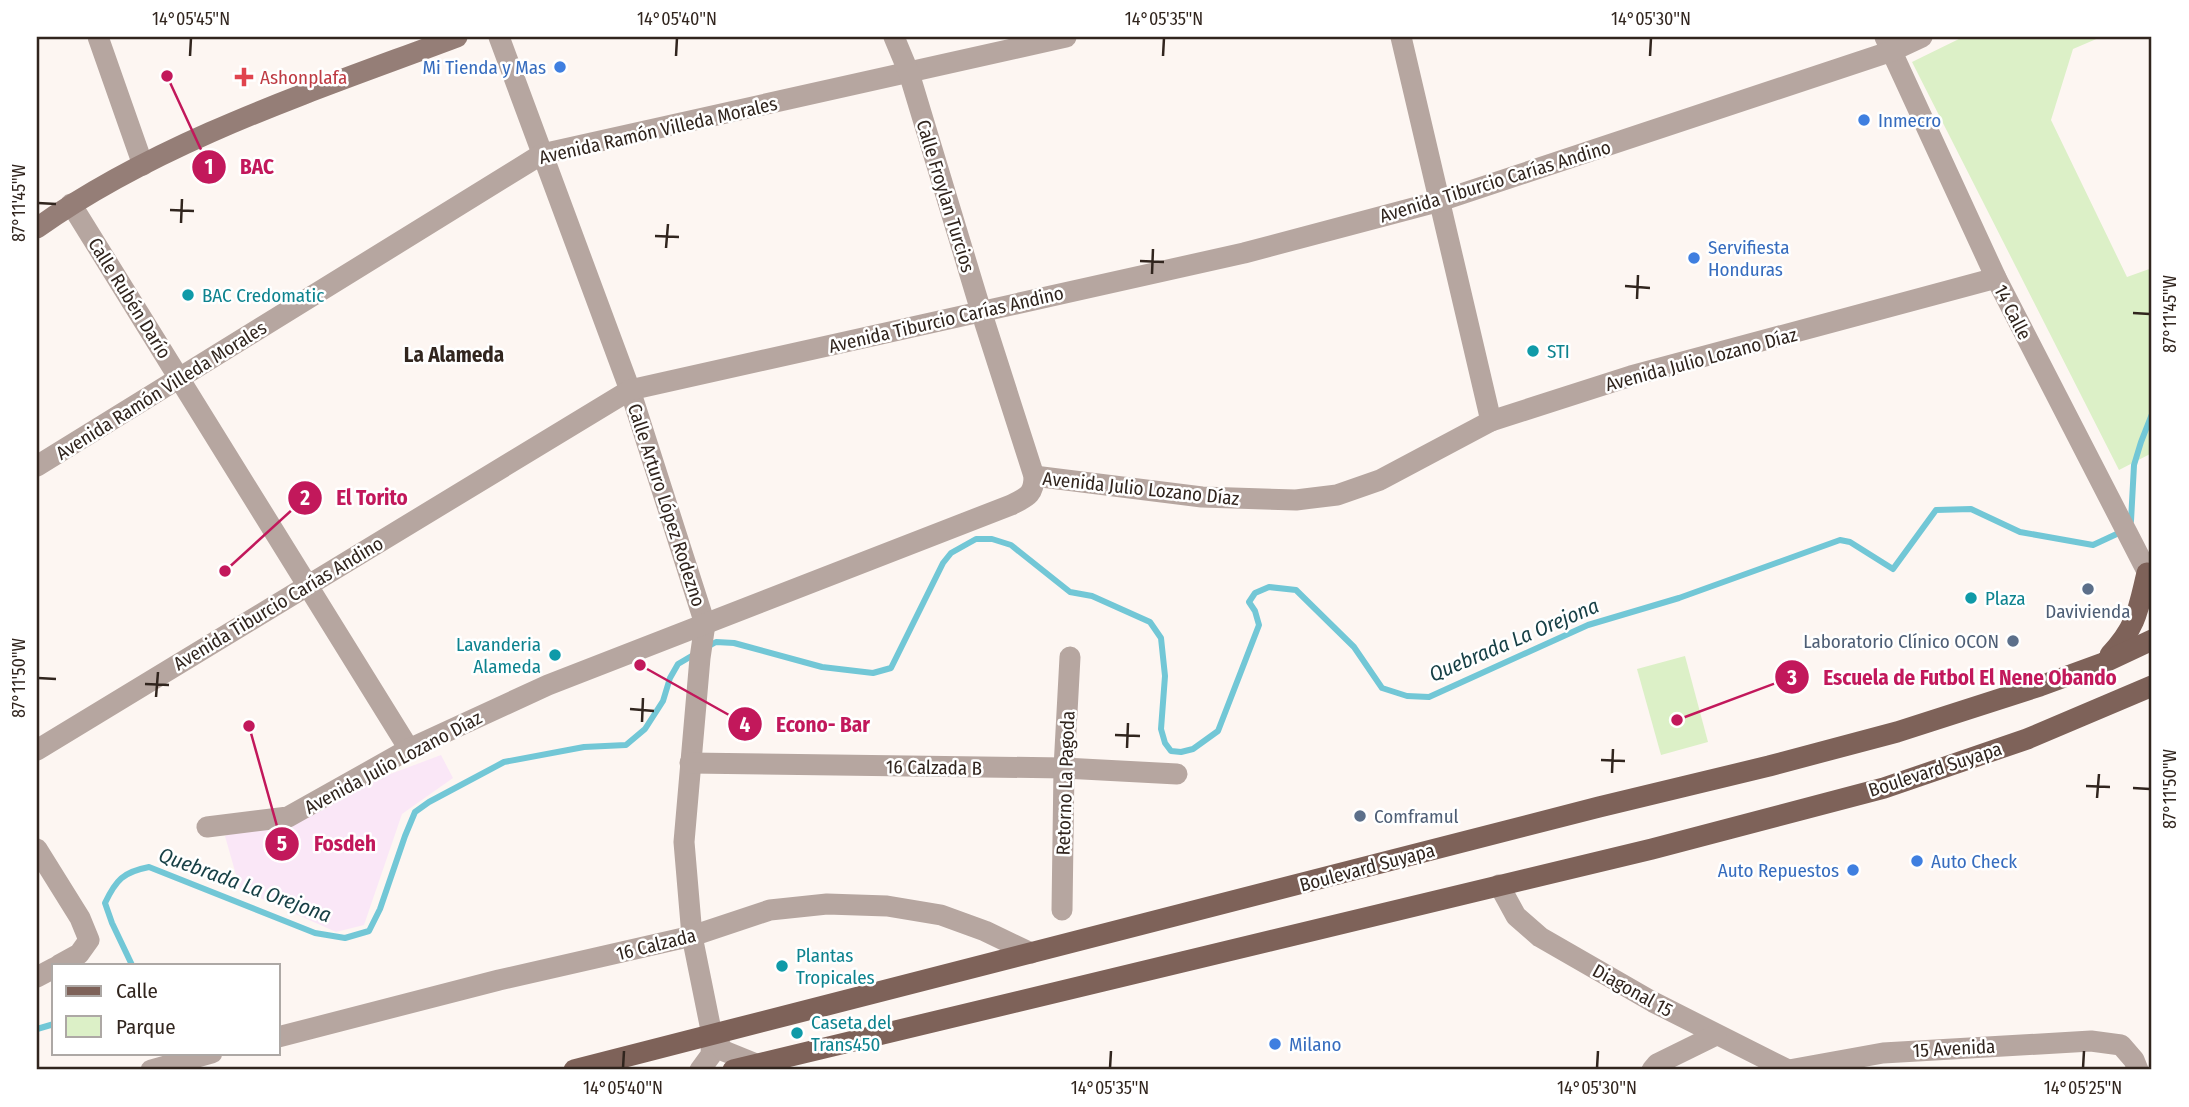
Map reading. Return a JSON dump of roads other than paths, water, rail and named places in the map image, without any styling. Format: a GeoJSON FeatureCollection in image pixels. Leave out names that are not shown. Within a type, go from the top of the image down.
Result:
{"type":"FeatureCollection","features":[{"type":"Feature","properties":{"kind":"main road"},"geometry":{"type":"LineString","coordinates":[[2103,663],[2124,640],[2134,623],[2149,574]]}},
{"type":"Feature","properties":{"kind":"main road","name":"Boulevard Suyapa"},"geometry":{"type":"LineString","coordinates":[[574,1070],[1897,732],[2040,686],[2103,663],[2152,640]]}},
{"type":"Feature","properties":{"kind":"main road","name":"Boulevard Suyapa"},"geometry":{"type":"LineString","coordinates":[[733,1070],[1652,849],[1884,788],[2027,739],[2152,686]]}},
{"type":"Feature","properties":{"kind":"street"},"geometry":{"type":"LineString","coordinates":[[98,37],[143,164]]}},
{"type":"Feature","properties":{"kind":"street"},"geometry":{"type":"LineString","coordinates":[[37,228],[71,204],[143,164],[267,109],[457,37]]}},
{"type":"Feature","properties":{"kind":"street","name":"Calle Arturo López Rodezno"},"geometry":{"type":"LineString","coordinates":[[499,37],[630,390],[702,641],[684,842],[692,936],[712,1035],[711,1055],[701,1070]]}},
{"type":"Feature","properties":{"kind":"street","name":"Calle Froylan Turcios"},"geometry":{"type":"LineString","coordinates":[[894,37],[909,73],[1034,476]]}},
{"type":"Feature","properties":{"kind":"street","name":"Avenida Ramón Villeda Morales"},"geometry":{"type":"LineString","coordinates":[[37,466],[541,154],[1066,37]]}},
{"type":"Feature","properties":{"kind":"street"},"geometry":{"type":"LineString","coordinates":[[1401,37],[1491,421]]}},
{"type":"Feature","properties":{"kind":"street","name":"Avenida Tiburcio Carías Andino"},"geometry":{"type":"LineString","coordinates":[[37,750],[630,390],[1244,253],[1440,201],[1889,44],[1922,37]]}},
{"type":"Feature","properties":{"kind":"street","name":"14 Calle"},"geometry":{"type":"LineString","coordinates":[[1889,44],[1996,278],[2149,574]]}},
{"type":"Feature","properties":{"kind":"street","name":"Calle Rubén Darío"},"geometry":{"type":"LineString","coordinates":[[71,204],[409,749]]}},
{"type":"Feature","properties":{"kind":"street","name":"Avenida Julio Lozano Díaz"},"geometry":{"type":"LineString","coordinates":[[207,827],[288,817],[409,749],[548,685],[702,641],[1012,505],[1026,497],[1034,488],[1034,476],[1202,497],[1296,500],[1337,495],[1380,480],[1491,421],[1631,376],[1996,278]]}},
{"type":"Feature","properties":{"kind":"street","name":"Retorno La Pagoda"},"geometry":{"type":"LineString","coordinates":[[1062,910],[1064,768],[1070,657]]}},
{"type":"Feature","properties":{"kind":"street","name":"16 Calzada B"},"geometry":{"type":"LineString","coordinates":[[690,763],[1064,768],[1177,774]]}},
{"type":"Feature","properties":{"kind":"street"},"geometry":{"type":"LineString","coordinates":[[37,849],[80,918],[89,940],[79,954],[61,964]]}},
{"type":"Feature","properties":{"kind":"street","name":"Diagonal 15"},"geometry":{"type":"LineString","coordinates":[[1499,885],[1516,916],[1540,937],[1653,1002],[1788,1070]]}},
{"type":"Feature","properties":{"kind":"street","name":"16 Calzada"},"geometry":{"type":"LineString","coordinates":[[280,1036],[499,980],[692,936],[770,910],[827,904],[887,906],[941,915],[985,931],[1031,953]]}},
{"type":"Feature","properties":{"kind":"street"},"geometry":{"type":"LineString","coordinates":[[712,1035],[724,1051],[756,1064]]}},
{"type":"Feature","properties":{"kind":"street"},"geometry":{"type":"LineString","coordinates":[[1652,1070],[1657,1064],[1716,1035]]}},
{"type":"Feature","properties":{"kind":"street","name":"15 Avenida"},"geometry":{"type":"LineString","coordinates":[[1788,1070],[1883,1052],[2091,1041],[2121,1045],[2134,1060],[2138,1070]]}},
{"type":"Feature","properties":{"kind":"street"},"geometry":{"type":"LineString","coordinates":[[151,1070],[207,1054]]}},
{"type":"Feature","properties":{"kind":"waterway","name":"Quebrada La Orejona"},"geometry":{"type":"LineString","coordinates":[[2129,524],[2134,465],[2152,414]]}},
{"type":"Feature","properties":{"kind":"waterway","name":"Quebrada La Orejona"},"geometry":{"type":"LineString","coordinates":[[707,647],[716,642],[734,643],[822,667],[873,673],[891,668],[943,563],[951,553],[976,539],[992,539],[1011,545],[1070,592],[1092,596],[1150,622],[1161,638],[1165,676],[1161,729],[1165,743],[1171,751],[1181,752],[1193,749],[1218,731],[1259,625],[1249,602],[1255,593],[1269,587],[1296,590],[1354,647],[1382,688],[1407,696],[1429,697],[1588,625],[1679,598],[1840,540],[1850,542],[1893,569],[1936,510],[1971,509],[2020,532],[2093,545],[2121,532]]}},
{"type":"Feature","properties":{"kind":"waterway","name":"Quebrada La Orejona"},"geometry":{"type":"LineString","coordinates":[[132,964],[105,903],[121,878],[149,867],[315,933],[345,938],[369,931],[380,909],[415,812],[504,762],[584,747],[626,745],[645,729],[663,701],[670,678],[678,664],[695,654]]}},
{"type":"Feature","properties":{"kind":"waterway","name":"Quebrada La Orejona"},"geometry":{"type":"LineString","coordinates":[[37,1029],[52,1025]]}},
{"type":"Feature","properties":{"kind":"place","name":"Mi Tienda y Mas"},"geometry":{"type":"Point","coordinates":[560,67]}},
{"type":"Feature","properties":{"kind":"place","name":"BAC"},"geometry":{"type":"Point","coordinates":[167,76]}},
{"type":"Feature","properties":{"kind":"place","name":"Ashonplafa"},"geometry":{"type":"Point","coordinates":[244,77]}},
{"type":"Feature","properties":{"kind":"place","name":"Inmecro"},"geometry":{"type":"Point","coordinates":[1864,120]}},
{"type":"Feature","properties":{"kind":"place","name":"Servifiesta Honduras"},"geometry":{"type":"Point","coordinates":[1694,258]}},
{"type":"Feature","properties":{"kind":"place","name":"BAC Credomatic"},"geometry":{"type":"Point","coordinates":[188,295]}},
{"type":"Feature","properties":{"kind":"place","name":"STI"},"geometry":{"type":"Point","coordinates":[1533,351]}},
{"type":"Feature","properties":{"kind":"place","name":"El Torito"},"geometry":{"type":"Point","coordinates":[225,571]}},
{"type":"Feature","properties":{"kind":"place","name":"Davivienda"},"geometry":{"type":"Point","coordinates":[2088,589]}},
{"type":"Feature","properties":{"kind":"place","name":"Plaza"},"geometry":{"type":"Point","coordinates":[1971,598]}},
{"type":"Feature","properties":{"kind":"place","name":"Laboratorio Clínico OCON"},"geometry":{"type":"Point","coordinates":[2013,641]}},
{"type":"Feature","properties":{"kind":"place","name":"Lavanderia Alameda"},"geometry":{"type":"Point","coordinates":[555,655]}},
{"type":"Feature","properties":{"kind":"place","name":"Econo- Bar"},"geometry":{"type":"Point","coordinates":[640,665]}},
{"type":"Feature","properties":{"kind":"place","name":"Escuela de Futbol El Nene Obando"},"geometry":{"type":"Point","coordinates":[1677,720]}},
{"type":"Feature","properties":{"kind":"place","name":"Fosdeh"},"geometry":{"type":"Point","coordinates":[249,726]}},
{"type":"Feature","properties":{"kind":"place","name":"Comframul"},"geometry":{"type":"Point","coordinates":[1360,816]}},
{"type":"Feature","properties":{"kind":"place","name":"Auto Check"},"geometry":{"type":"Point","coordinates":[1917,861]}},
{"type":"Feature","properties":{"kind":"place","name":"Auto Repuestos"},"geometry":{"type":"Point","coordinates":[1853,870]}},
{"type":"Feature","properties":{"kind":"place","name":"Plantas Tropicales"},"geometry":{"type":"Point","coordinates":[782,966]}},
{"type":"Feature","properties":{"kind":"place","name":"Caseta del Trans450"},"geometry":{"type":"Point","coordinates":[797,1033]}},
{"type":"Feature","properties":{"kind":"place","name":"Milano"},"geometry":{"type":"Point","coordinates":[1275,1044]}},
{"type":"Feature","properties":{"kind":"district","name":"La Alameda"},"geometry":{"type":"Point","coordinates":[454,355]}}]}
